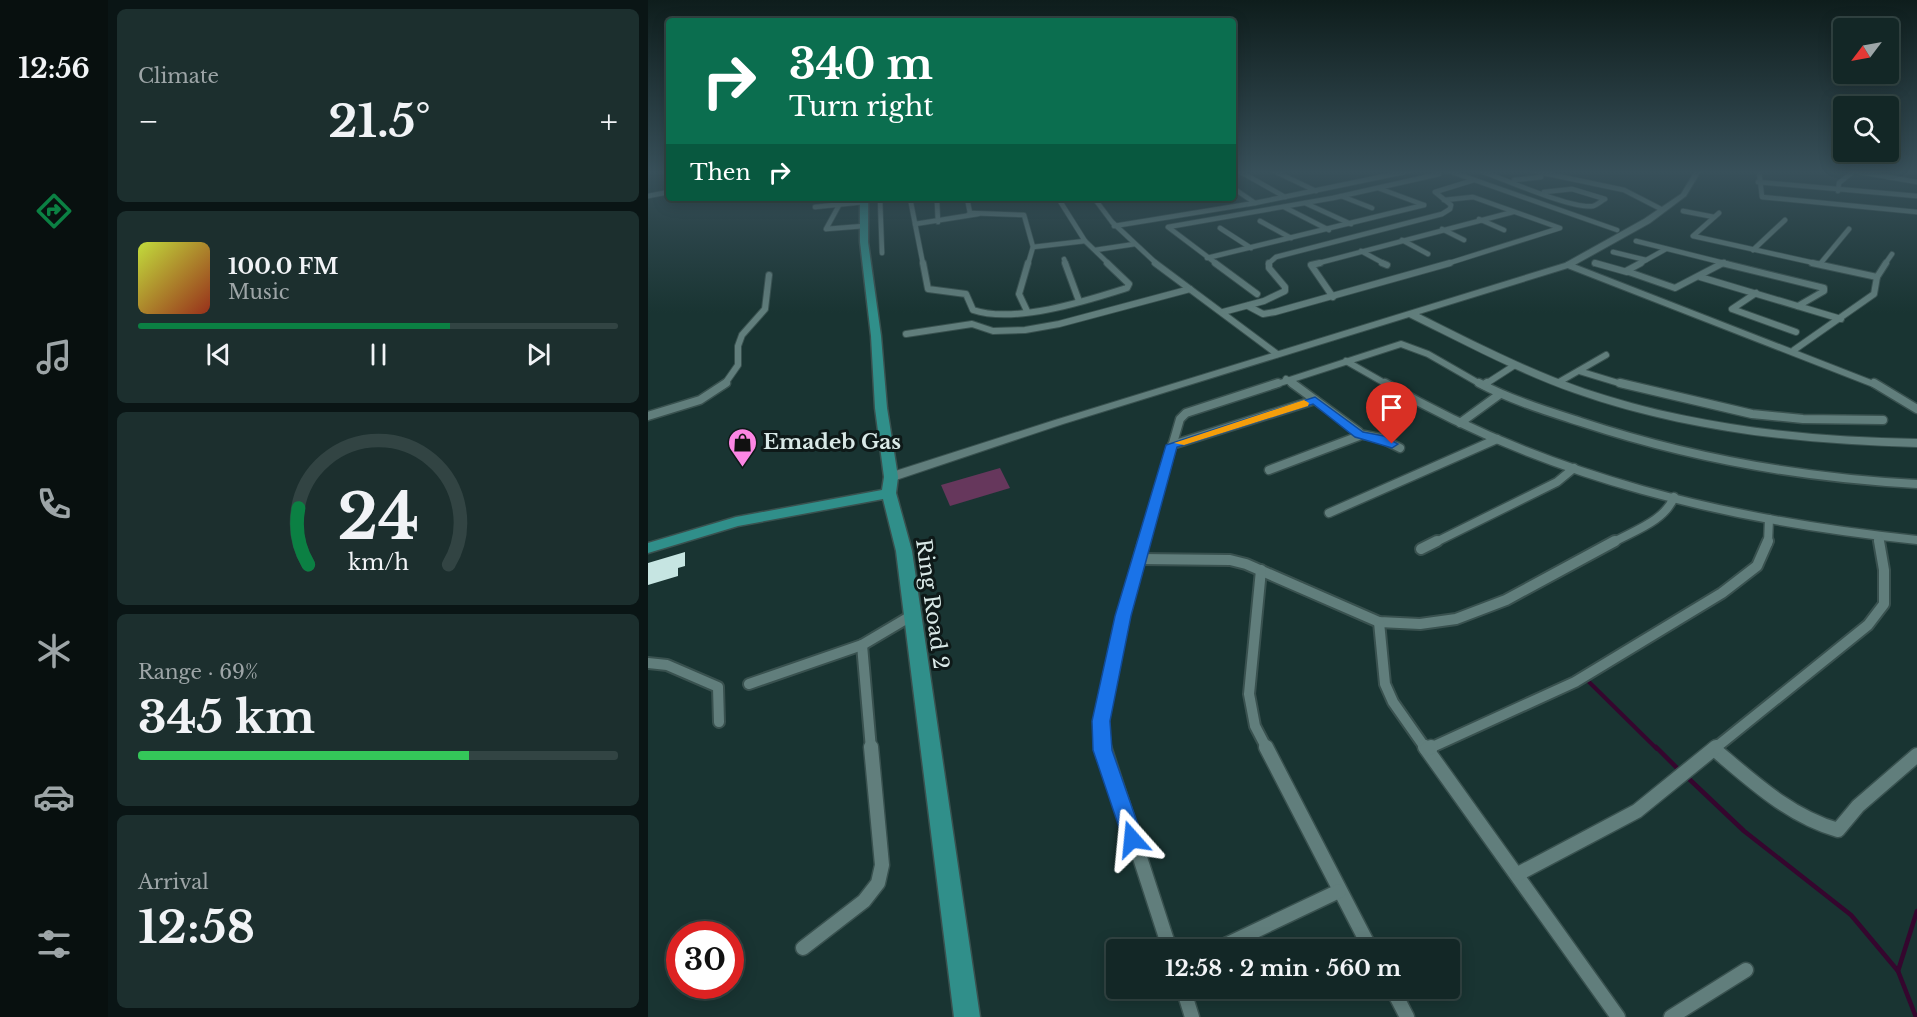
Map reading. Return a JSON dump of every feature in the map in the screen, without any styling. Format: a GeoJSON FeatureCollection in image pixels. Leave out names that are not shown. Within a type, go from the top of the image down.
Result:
{"type":"FeatureCollection","features":[{"type":"Feature","properties":{"kind":"main road","name":"Ring Road 2"},"geometry":{"type":"LineString","coordinates":[[866,218],[864,226],[868,285],[876,336],[880,408],[890,485],[904,551],[966,1017]]}},
{"type":"Feature","properties":{"kind":"main road"},"geometry":{"type":"LineString","coordinates":[[648,548],[736,522],[890,485]]}},
{"type":"Feature","properties":{"kind":"street"},"geometry":{"type":"LineString","coordinates":[[832,218],[826,228],[864,226]]}},
{"type":"Feature","properties":{"kind":"street"},"geometry":{"type":"LineString","coordinates":[[874,218],[882,253]]}},
{"type":"Feature","properties":{"kind":"street"},"geometry":{"type":"LineString","coordinates":[[914,218],[928,289],[966,294],[968,305],[980,313],[992,315],[1027,311],[1127,288],[1129,284],[1085,241],[1071,218]]}},
{"type":"Feature","properties":{"kind":"street"},"geometry":{"type":"LineString","coordinates":[[915,224],[953,218]]}},
{"type":"Feature","properties":{"kind":"street"},"geometry":{"type":"LineString","coordinates":[[1025,218],[1033,247],[1019,294],[1027,311]]}},
{"type":"Feature","properties":{"kind":"street"},"geometry":{"type":"LineString","coordinates":[[1109,218],[1114,226],[1190,289],[1249,330],[1277,354]]}},
{"type":"Feature","properties":{"kind":"street"},"geometry":{"type":"LineString","coordinates":[[1114,226],[1160,218]]}},
{"type":"Feature","properties":{"kind":"street"},"geometry":{"type":"LineString","coordinates":[[1218,218],[1168,227],[1257,294]]}},
{"type":"Feature","properties":{"kind":"street"},"geometry":{"type":"LineString","coordinates":[[1306,218],[1329,230]]}},
{"type":"Feature","properties":{"kind":"street"},"geometry":{"type":"LineString","coordinates":[[1339,218],[1351,224]]}},
{"type":"Feature","properties":{"kind":"street"},"geometry":{"type":"LineString","coordinates":[[1207,258],[1373,218]]}},
{"type":"Feature","properties":{"kind":"street"},"geometry":{"type":"LineString","coordinates":[[1376,218],[1395,227]]}},
{"type":"Feature","properties":{"kind":"street"},"geometry":{"type":"LineString","coordinates":[[1223,312],[1248,306],[1285,291],[1285,287],[1269,268],[1268,263],[1276,257],[1426,218]]}},
{"type":"Feature","properties":{"kind":"street"},"geometry":{"type":"LineString","coordinates":[[1248,306],[1263,314],[1333,297],[1560,228],[1535,218]]}},
{"type":"Feature","properties":{"kind":"street"},"geometry":{"type":"LineString","coordinates":[[1584,218],[1617,230]]}},
{"type":"Feature","properties":{"kind":"street"},"geometry":{"type":"LineString","coordinates":[[890,485],[1024,432],[1568,265],[1650,218]]}},
{"type":"Feature","properties":{"kind":"street"},"geometry":{"type":"LineString","coordinates":[[1713,218],[1693,236],[1878,277]]}},
{"type":"Feature","properties":{"kind":"street"},"geometry":{"type":"LineString","coordinates":[[1333,297],[1311,265],[1479,219],[1504,230]]}},
{"type":"Feature","properties":{"kind":"street"},"geometry":{"type":"LineString","coordinates":[[1754,250],[1785,220]]}},
{"type":"Feature","properties":{"kind":"street"},"geometry":{"type":"LineString","coordinates":[[1260,221],[1291,238]]}},
{"type":"Feature","properties":{"kind":"street"},"geometry":{"type":"LineString","coordinates":[[1220,228],[1251,248]]}},
{"type":"Feature","properties":{"kind":"street"},"geometry":{"type":"LineString","coordinates":[[1442,229],[1464,240]]}},
{"type":"Feature","properties":{"kind":"street"},"geometry":{"type":"LineString","coordinates":[[1820,264],[1849,229]]}},
{"type":"Feature","properties":{"kind":"street"},"geometry":{"type":"LineString","coordinates":[[1402,240],[1428,254]]}},
{"type":"Feature","properties":{"kind":"street"},"geometry":{"type":"LineString","coordinates":[[1033,247],[1085,241]]}},
{"type":"Feature","properties":{"kind":"street"},"geometry":{"type":"LineString","coordinates":[[1636,241],[1824,288],[1824,291],[1798,306]]}},
{"type":"Feature","properties":{"kind":"street"},"geometry":{"type":"LineString","coordinates":[[1095,250],[1135,244]]}},
{"type":"Feature","properties":{"kind":"street"},"geometry":{"type":"LineString","coordinates":[[1627,272],[1666,249]]}},
{"type":"Feature","properties":{"kind":"street"},"geometry":{"type":"LineString","coordinates":[[1361,251],[1387,265]]}},
{"type":"Feature","properties":{"kind":"street"},"geometry":{"type":"LineString","coordinates":[[1613,252],[1646,260]]}},
{"type":"Feature","properties":{"kind":"street"},"geometry":{"type":"LineString","coordinates":[[1794,350],[1874,294],[1878,277],[1892,254]]}},
{"type":"Feature","properties":{"kind":"street"},"geometry":{"type":"LineString","coordinates":[[1064,259],[1079,300]]}},
{"type":"Feature","properties":{"kind":"street"},"geometry":{"type":"LineString","coordinates":[[1594,263],[1675,288],[1700,277],[1724,262]]}},
{"type":"Feature","properties":{"kind":"street"},"geometry":{"type":"LineString","coordinates":[[1568,265],[1794,350],[1873,383],[1917,409]]}},
{"type":"Feature","properties":{"kind":"street"},"geometry":{"type":"LineString","coordinates":[[648,416],[706,396],[730,380],[738,366],[738,346],[743,334],[751,321],[765,309],[769,275]]}},
{"type":"Feature","properties":{"kind":"street"},"geometry":{"type":"LineString","coordinates":[[1700,277],[1841,319]]}},
{"type":"Feature","properties":{"kind":"street"},"geometry":{"type":"LineString","coordinates":[[906,334],[972,324],[993,331],[1024,330],[1059,324],[1190,289]]}},
{"type":"Feature","properties":{"kind":"street"},"geometry":{"type":"LineString","coordinates":[[1756,294],[1732,309],[1796,332]]}},
{"type":"Feature","properties":{"kind":"street"},"geometry":{"type":"LineString","coordinates":[[972,324],[980,313]]}},
{"type":"Feature","properties":{"kind":"street"},"geometry":{"type":"LineString","coordinates":[[1409,313],[1515,365],[1559,382],[1665,416],[1719,428],[1859,443],[1917,443]]}},
{"type":"Feature","properties":{"kind":"street"},"geometry":{"type":"LineString","coordinates":[[1166,939],[1100,736],[1123,616],[1180,419],[1186,413],[1286,379],[1401,344],[1410,346],[1500,394],[1654,443],[1747,464],[1866,481],[1917,484]]}},
{"type":"Feature","properties":{"kind":"street"},"geometry":{"type":"LineString","coordinates":[[1559,382],[1606,355]]}},
{"type":"Feature","properties":{"kind":"street"},"geometry":{"type":"LineString","coordinates":[[1346,361],[1460,423],[1497,440],[1574,468],[1674,497],[1769,519],[1878,537],[1917,540]]}},
{"type":"Feature","properties":{"kind":"street"},"geometry":{"type":"LineString","coordinates":[[1484,385],[1515,365]]}},
{"type":"Feature","properties":{"kind":"street"},"geometry":{"type":"LineString","coordinates":[[1579,371],[1695,402],[1778,417],[1883,420]]}},
{"type":"Feature","properties":{"kind":"street"},"geometry":{"type":"LineString","coordinates":[[1286,379],[1359,434],[1380,438],[1400,448]]}},
{"type":"Feature","properties":{"kind":"street"},"geometry":{"type":"LineString","coordinates":[[1460,423],[1500,394]]}},
{"type":"Feature","properties":{"kind":"street"},"geometry":{"type":"LineString","coordinates":[[1172,445],[1315,400]]}},
{"type":"Feature","properties":{"kind":"street"},"geometry":{"type":"LineString","coordinates":[[1269,470],[1359,434]]}},
{"type":"Feature","properties":{"kind":"street"},"geometry":{"type":"LineString","coordinates":[[1329,513],[1497,440]]}},
{"type":"Feature","properties":{"kind":"street"},"geometry":{"type":"LineString","coordinates":[[1421,549],[1557,482],[1574,468]]}},
{"type":"Feature","properties":{"kind":"street"},"geometry":{"type":"LineString","coordinates":[[1140,559],[1230,560],[1261,570],[1379,622],[1411,625],[1445,621],[1506,600],[1656,519],[1671,505],[1674,497]]}},
{"type":"Feature","properties":{"kind":"street"},"geometry":{"type":"LineString","coordinates":[[1427,749],[1575,682],[1722,593],[1757,566],[1768,543],[1769,519]]}},
{"type":"Feature","properties":{"kind":"street"},"geometry":{"type":"LineString","coordinates":[[1518,874],[1637,811],[1868,625],[1884,604],[1884,570],[1878,537]]}},
{"type":"Feature","properties":{"kind":"street"},"geometry":{"type":"LineString","coordinates":[[1261,570],[1249,694],[1251,712],[1255,726],[1365,939]]}},
{"type":"Feature","properties":{"kind":"street"},"geometry":{"type":"LineString","coordinates":[[749,684],[862,645],[911,616]]}},
{"type":"Feature","properties":{"kind":"street"},"geometry":{"type":"LineString","coordinates":[[1379,622],[1385,684],[1393,702],[1618,1017]]}},
{"type":"Feature","properties":{"kind":"street"},"geometry":{"type":"LineString","coordinates":[[803,948],[864,901],[878,883],[882,865],[862,645]]}},
{"type":"Feature","properties":{"kind":"street"},"geometry":{"type":"LineString","coordinates":[[648,663],[667,665],[718,687],[718,722]]}},
{"type":"Feature","properties":{"kind":"street"},"geometry":{"type":"LineString","coordinates":[[1714,749],[1798,815],[1819,827],[1838,830],[1858,806],[1917,755]]}},
{"type":"Feature","properties":{"kind":"street"},"geometry":{"type":"LineString","coordinates":[[1238,939],[1339,891]]}},
{"type":"Feature","properties":{"kind":"street"},"geometry":{"type":"LineString","coordinates":[[1671,1017],[1746,970]]}},
{"type":"Feature","properties":{"kind":"street"},"geometry":{"type":"LineString","coordinates":[[1186,999],[1192,1017]]}},
{"type":"Feature","properties":{"kind":"street"},"geometry":{"type":"LineString","coordinates":[[1398,999],[1407,1017]]}},
{"type":"Feature","properties":{"kind":"shaded area"},"geometry":{"type":"Polygon","coordinates":[[[1000,468],[1010,488],[950,506],[941,485],[1000,468]]]}},
{"type":"Feature","properties":{"kind":"building"},"geometry":{"type":"Polygon","coordinates":[[[685,552],[685,566],[678,568],[678,576],[648,585],[648,563],[685,552]]]}},
{"type":"Feature","properties":{"kind":"waterway"},"geometry":{"type":"LineString","coordinates":[[1586,679],[1657,749]]}},
{"type":"Feature","properties":{"kind":"waterway"},"geometry":{"type":"LineString","coordinates":[[1656,747],[1680,771]]}},
{"type":"Feature","properties":{"kind":"waterway"},"geometry":{"type":"LineString","coordinates":[[1687,777],[1744,831],[1851,915],[1898,971]]}},
{"type":"Feature","properties":{"kind":"waterway"},"geometry":{"type":"LineString","coordinates":[[1898,971],[1917,911]]}},
{"type":"Feature","properties":{"kind":"waterway"},"geometry":{"type":"LineString","coordinates":[[1898,971],[1916,1017]]}},
{"type":"Feature","properties":{"kind":"slow traffic"},"geometry":{"type":"LineString","coordinates":[[1180,443],[1304,403]]}},
{"type":"Feature","properties":{"kind":"place","name":"Emadeb Gas"},"geometry":{"type":"Point","coordinates":[742,468]}},
{"type":"Feature","properties":{"kind":"route"},"geometry":{"type":"LineString","coordinates":[[1132,839],[1103,750],[1100,736],[1101,721],[1123,616],[1172,445],[1315,400],[1359,434],[1380,438],[1392,444]]}}]}
